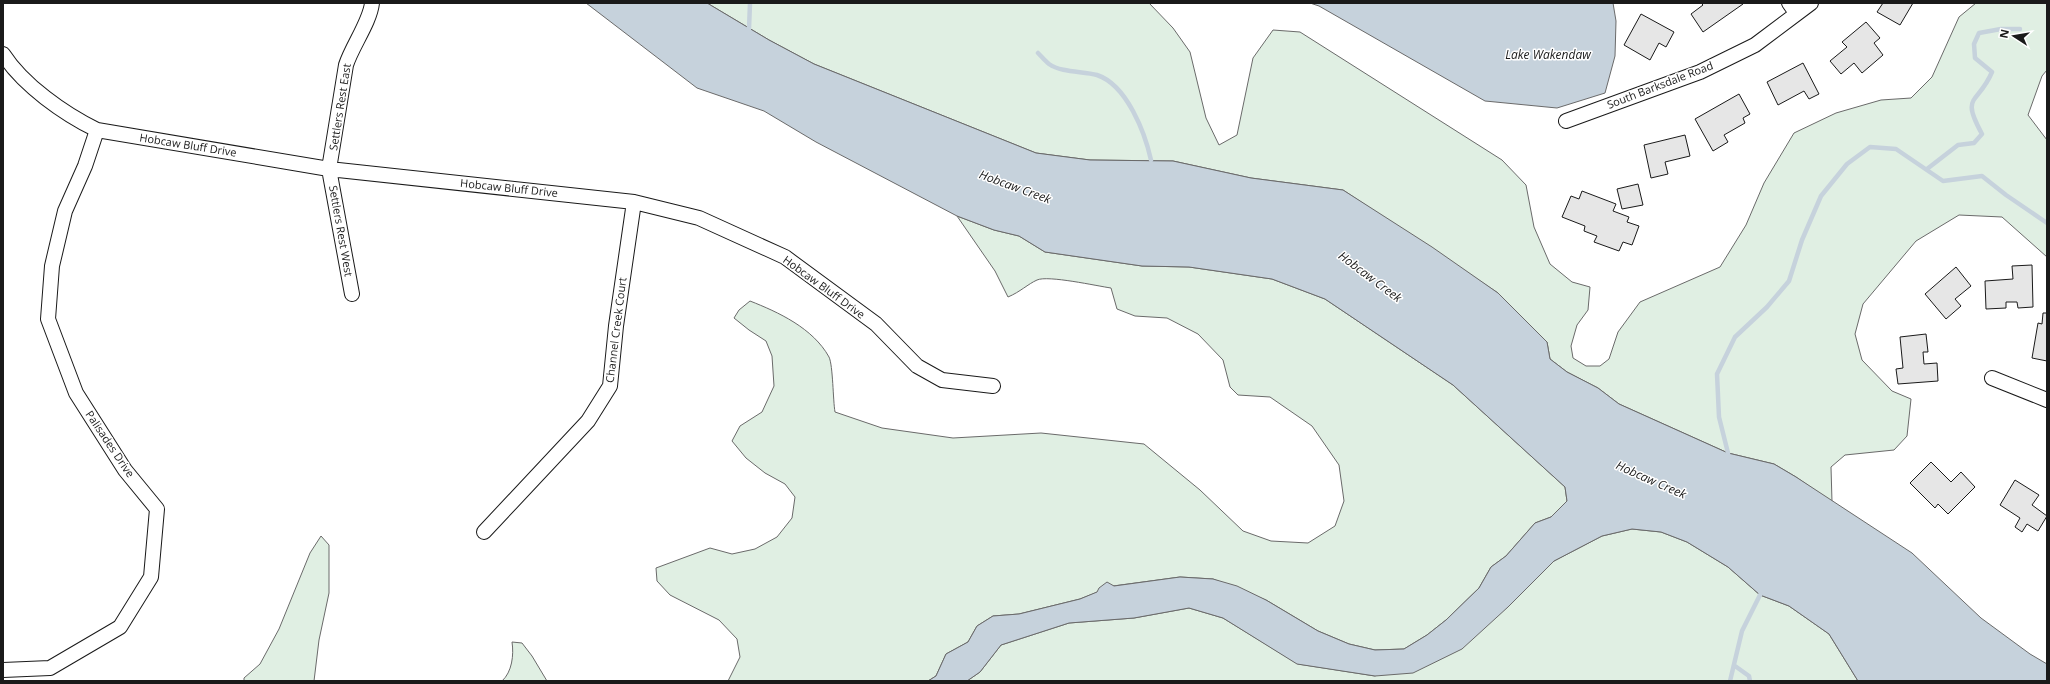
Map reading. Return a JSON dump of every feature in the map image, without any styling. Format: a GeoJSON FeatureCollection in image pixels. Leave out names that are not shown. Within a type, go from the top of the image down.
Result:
{"type":"FeatureCollection","features":[{"type":"Feature","properties":{"kind":"street","name":"Settlers Rest East"},"geometry":{"type":"LineString","coordinates":[[330,169],[346,66],[350,53],[368,17],[372,3]]}},
{"type":"Feature","properties":{"kind":"street","name":"South Barksdale Road"},"geometry":{"type":"LineString","coordinates":[[1566,121],[1700,72],[1755,45],[1793,8],[1811,3]]}},
{"type":"Feature","properties":{"kind":"street","name":"Hobcaw Bluff Drive"},"geometry":{"type":"LineString","coordinates":[[3,54],[7,61],[44,97],[74,119],[97,130],[330,169],[634,202],[699,218],[784,257],[876,324],[917,366],[942,380],[993,386]]}},
{"type":"Feature","properties":{"kind":"street","name":"Palisades Drive"},"geometry":{"type":"LineString","coordinates":[[3,670],[50,668],[120,627],[151,577],[157,509],[125,470],[76,393],[48,319],[52,266],[65,212],[85,166],[97,130]]}},
{"type":"Feature","properties":{"kind":"street","name":"Settlers Rest West"},"geometry":{"type":"LineString","coordinates":[[330,169],[352,294]]}},
{"type":"Feature","properties":{"kind":"street","name":"Channel Creek Court"},"geometry":{"type":"LineString","coordinates":[[484,532],[588,421],[610,386],[616,326],[634,202]]}},
{"type":"Feature","properties":{"kind":"street"},"geometry":{"type":"LineString","coordinates":[[1992,378],[2047,400]]}},
{"type":"Feature","properties":{"kind":"green space"},"geometry":{"type":"Polygon","coordinates":[[[707,3],[1149,3],[1173,28],[1190,52],[1206,118],[1219,145],[1237,135],[1253,58],[1273,30],[1300,32],[1502,160],[1526,185],[1534,227],[1550,264],[1572,282],[1590,287],[1588,310],[1577,325],[1571,346],[1573,358],[1586,366],[1600,366],[1609,359],[1618,332],[1640,302],[1720,267],[1746,225],[1764,183],[1794,133],[1836,113],[1881,100],[1911,98],[1932,77],[1959,17],[1976,3],[2047,3],[2047,70],[2042,76],[2028,115],[2047,140],[2047,257],[2002,217],[1959,215],[1916,241],[1863,304],[1855,334],[1862,360],[1892,391],[1911,399],[1907,436],[1894,450],[1845,455],[1831,467],[1832,502],[1774,464],[1728,453],[1619,404],[1598,388],[1567,372],[1550,359],[1547,342],[1498,293],[1343,190],[1251,178],[1173,161],[1090,160],[1036,153],[814,64],[769,40],[707,3]]]}},
{"type":"Feature","properties":{"kind":"green space"},"geometry":{"type":"Polygon","coordinates":[[[957,216],[994,230],[1019,236],[1045,252],[1142,266],[1189,267],[1272,279],[1325,299],[1453,385],[1565,487],[1567,501],[1551,517],[1535,523],[1506,556],[1491,567],[1479,588],[1446,620],[1427,635],[1404,649],[1375,650],[1349,644],[1318,631],[1266,600],[1213,579],[1180,577],[1113,586],[1080,599],[1019,614],[993,616],[977,626],[968,642],[946,654],[936,676],[928,681],[728,681],[740,657],[737,639],[719,620],[670,595],[657,581],[656,568],[710,548],[732,554],[755,549],[777,537],[792,518],[795,497],[785,484],[765,473],[746,458],[732,441],[740,426],[762,412],[774,386],[772,356],[766,341],[734,318],[739,310],[750,301],[772,310],[794,322],[804,329],[822,347],[830,361],[835,412],[882,428],[953,438],[1041,433],[1144,444],[1200,490],[1243,531],[1271,541],[1308,543],[1335,526],[1344,501],[1339,465],[1312,426],[1270,397],[1238,395],[1230,387],[1223,360],[1198,334],[1167,318],[1135,316],[1117,309],[1111,288],[1062,280],[1043,279],[1037,280],[1008,297],[995,271],[957,216]]]}},
{"type":"Feature","properties":{"kind":"green space"},"geometry":{"type":"Polygon","coordinates":[[[1632,529],[1661,532],[1687,542],[1728,567],[1760,595],[1789,606],[1829,634],[1858,681],[967,681],[980,672],[1001,645],[1069,623],[1134,618],[1189,608],[1223,618],[1298,664],[1375,676],[1508,607],[1554,561],[1602,536],[1632,529]]]}},
{"type":"Feature","properties":{"kind":"green space"},"geometry":{"type":"Polygon","coordinates":[[[321,536],[329,545],[329,593],[319,640],[314,681],[244,681],[244,678],[260,664],[279,629],[310,553],[321,536]]]}},
{"type":"Feature","properties":{"kind":"green space"},"geometry":{"type":"Polygon","coordinates":[[[512,642],[522,643],[532,656],[547,681],[502,681],[508,673],[512,663],[512,642]]]}},
{"type":"Feature","properties":{"kind":"water","name":"Hobcaw Creek"},"geometry":{"type":"Polygon","coordinates":[[[586,3],[707,3],[769,40],[814,64],[1036,153],[1090,160],[1173,161],[1251,178],[1343,190],[1432,247],[1498,293],[1547,342],[1550,359],[1567,372],[1598,388],[1619,404],[1728,453],[1774,464],[1912,553],[1981,618],[2030,654],[2047,664],[2047,681],[1858,681],[1829,634],[1789,606],[1760,595],[1728,567],[1687,542],[1661,532],[1632,529],[1602,536],[1554,561],[1508,607],[1462,649],[1413,673],[1375,676],[1297,664],[1223,618],[1189,608],[1134,618],[1069,623],[1001,645],[980,672],[967,681],[928,681],[936,676],[946,654],[968,642],[977,626],[993,616],[1019,614],[1080,599],[1097,592],[1099,588],[1107,582],[1114,586],[1180,577],[1213,579],[1237,586],[1266,600],[1318,631],[1349,644],[1375,650],[1404,649],[1427,635],[1446,620],[1479,588],[1491,567],[1506,556],[1535,523],[1551,517],[1567,501],[1565,487],[1453,385],[1325,299],[1272,279],[1189,267],[1142,266],[1045,252],[1019,236],[994,230],[957,216],[816,142],[764,111],[697,88],[586,3]]]}},
{"type":"Feature","properties":{"kind":"water","name":"Lake Wakendaw"},"geometry":{"type":"Polygon","coordinates":[[[1310,3],[1613,3],[1616,21],[1615,56],[1605,93],[1557,108],[1485,101],[1319,6],[1310,3]]]}},
{"type":"Feature","properties":{"kind":"building"},"geometry":{"type":"Polygon","coordinates":[[[1701,3],[1743,4],[1703,32],[1691,14],[1703,5],[1701,3]]]}},
{"type":"Feature","properties":{"kind":"building"},"geometry":{"type":"Polygon","coordinates":[[[1883,3],[1913,3],[1900,25],[1877,12],[1883,3]]]}},
{"type":"Feature","properties":{"kind":"building"},"geometry":{"type":"Polygon","coordinates":[[[1641,14],[1674,32],[1666,47],[1659,43],[1650,60],[1624,45],[1641,14]]]}},
{"type":"Feature","properties":{"kind":"building"},"geometry":{"type":"Polygon","coordinates":[[[1866,22],[1880,38],[1874,43],[1883,55],[1862,73],[1854,63],[1841,74],[1830,61],[1847,47],[1842,42],[1866,22]]]}},
{"type":"Feature","properties":{"kind":"building"},"geometry":{"type":"Polygon","coordinates":[[[1803,63],[1819,94],[1809,99],[1804,91],[1778,105],[1767,82],[1803,63]]]}},
{"type":"Feature","properties":{"kind":"building"},"geometry":{"type":"Polygon","coordinates":[[[1739,94],[1750,114],[1743,118],[1745,123],[1724,135],[1728,142],[1713,151],[1695,119],[1739,94]]]}},
{"type":"Feature","properties":{"kind":"building"},"geometry":{"type":"Polygon","coordinates":[[[1685,135],[1690,156],[1665,162],[1668,174],[1651,178],[1644,145],[1685,135]]]}},
{"type":"Feature","properties":{"kind":"building"},"geometry":{"type":"Polygon","coordinates":[[[1638,184],[1643,205],[1622,209],[1617,189],[1638,184]]]}},
{"type":"Feature","properties":{"kind":"building"},"geometry":{"type":"Polygon","coordinates":[[[1582,191],[1616,204],[1613,211],[1629,217],[1627,222],[1639,226],[1632,245],[1623,242],[1619,251],[1594,242],[1597,236],[1584,231],[1585,226],[1562,217],[1571,196],[1579,199],[1582,191]]]}},
{"type":"Feature","properties":{"kind":"building"},"geometry":{"type":"Polygon","coordinates":[[[2032,265],[2033,307],[2018,308],[2017,302],[2006,302],[2006,308],[1986,309],[1985,281],[2013,279],[2012,266],[2032,265]]]}},
{"type":"Feature","properties":{"kind":"building"},"geometry":{"type":"Polygon","coordinates":[[[1956,267],[1971,286],[1955,299],[1961,306],[1946,319],[1925,294],[1956,267]]]}},
{"type":"Feature","properties":{"kind":"building"},"geometry":{"type":"Polygon","coordinates":[[[2043,313],[2047,313],[2047,361],[2032,358],[2038,323],[2042,324],[2043,313]]]}},
{"type":"Feature","properties":{"kind":"building"},"geometry":{"type":"Polygon","coordinates":[[[1926,334],[1928,352],[1923,352],[1924,364],[1937,363],[1938,381],[1898,384],[1896,369],[1903,368],[1900,337],[1926,334]]]}},
{"type":"Feature","properties":{"kind":"building"},"geometry":{"type":"Polygon","coordinates":[[[1931,462],[1951,482],[1961,472],[1975,487],[1948,514],[1938,504],[1935,508],[1910,483],[1931,462]]]}},
{"type":"Feature","properties":{"kind":"building"},"geometry":{"type":"Polygon","coordinates":[[[2015,480],[2039,495],[2032,505],[2047,516],[2038,531],[2027,524],[2022,532],[2015,527],[2020,518],[2000,505],[2015,480]]]}},
{"type":"Feature","properties":{"kind":"waterway"},"geometry":{"type":"LineString","coordinates":[[749,29],[750,3]]}},
{"type":"Feature","properties":{"kind":"waterway"},"geometry":{"type":"LineString","coordinates":[[1927,169],[1958,145],[1974,143],[1982,134],[1972,112],[1972,106],[1974,100],[1987,82],[1992,72],[1975,58],[1974,44],[1979,33],[2001,29],[2020,29]]}},
{"type":"Feature","properties":{"kind":"waterway"},"geometry":{"type":"LineString","coordinates":[[1038,53],[1054,67],[1097,75],[1108,80],[1126,99],[1133,111],[1144,137],[1151,160]]}},
{"type":"Feature","properties":{"kind":"waterway"},"geometry":{"type":"LineString","coordinates":[[1728,453],[1719,417],[1717,374],[1735,337],[1767,307],[1789,281],[1802,240],[1821,196],[1847,164],[1870,147],[1896,149],[1943,181],[1982,176],[2006,195],[2047,223]]}},
{"type":"Feature","properties":{"kind":"waterway"},"geometry":{"type":"LineString","coordinates":[[1730,681],[1742,631],[1760,595]]}},
{"type":"Feature","properties":{"kind":"waterway"},"geometry":{"type":"LineString","coordinates":[[1735,666],[1749,676],[1750,681]]}}]}
